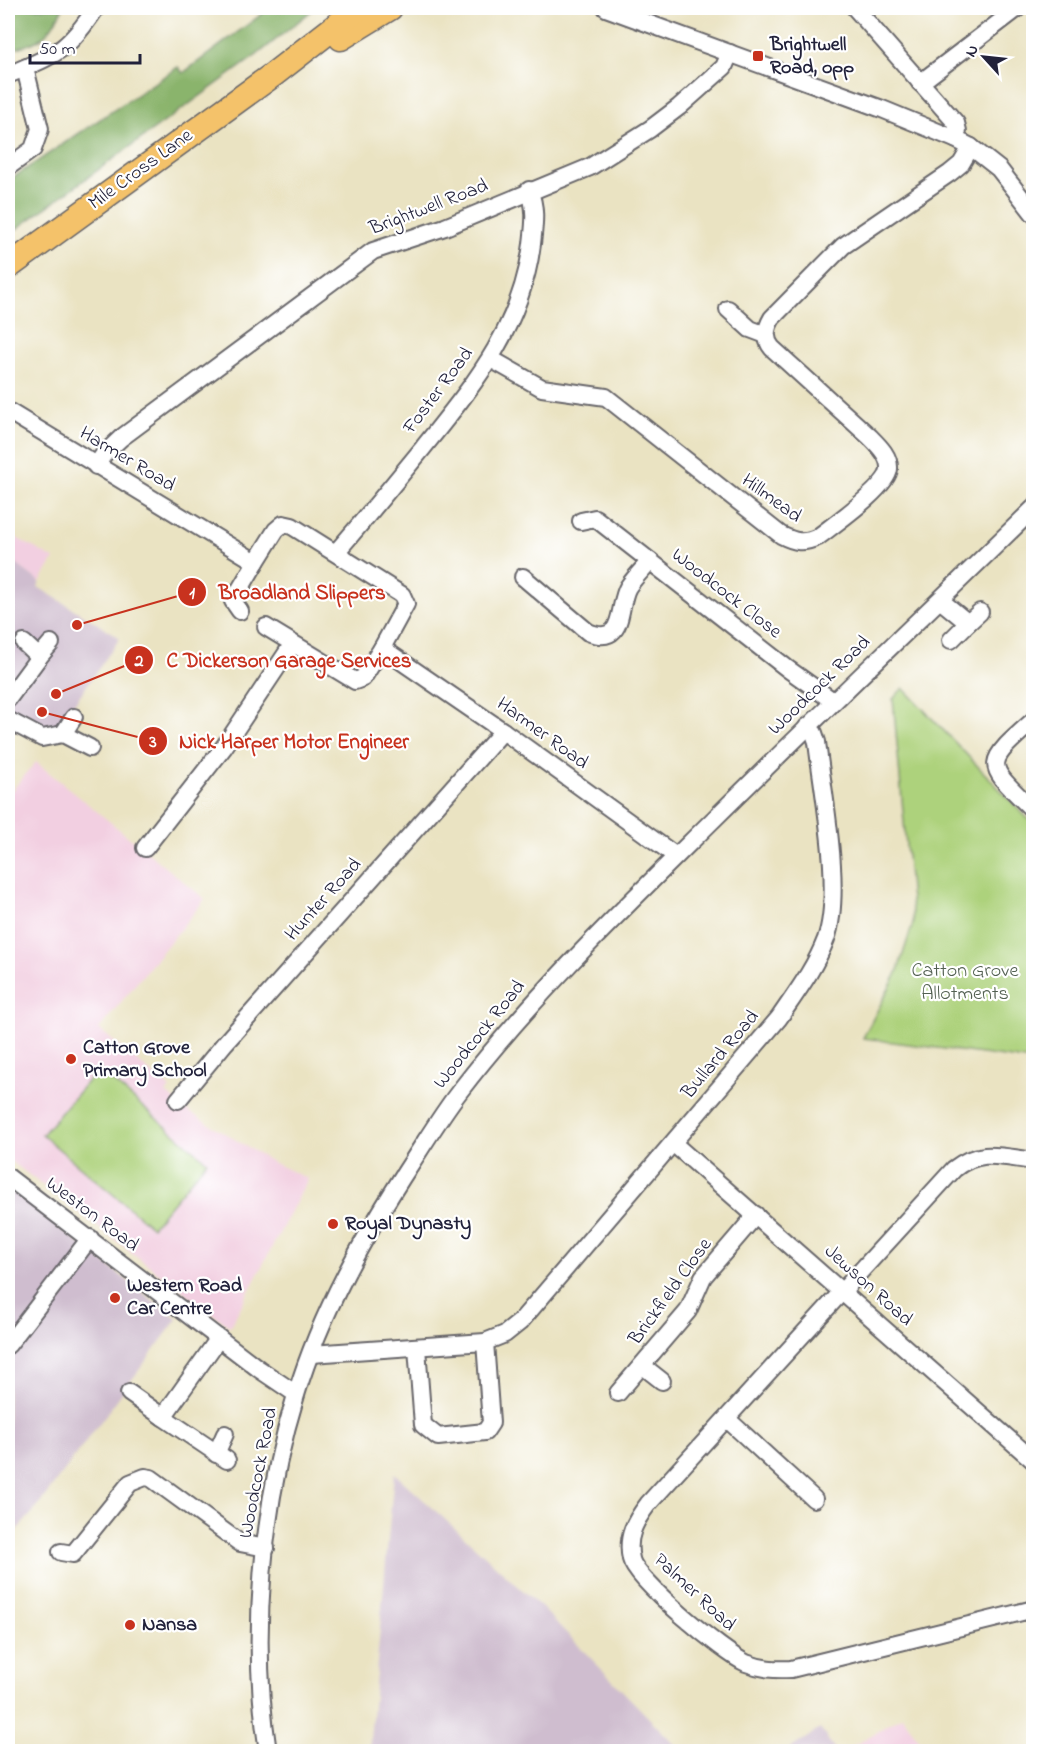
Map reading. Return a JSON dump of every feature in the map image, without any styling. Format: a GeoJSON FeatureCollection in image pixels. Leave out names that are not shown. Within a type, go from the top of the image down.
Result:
{"type":"FeatureCollection","features":[{"type":"Feature","properties":{"kind":"highway","name":"Mile Cross Lane"},"geometry":{"type":"LineString","coordinates":[[8,267],[274,74],[359,8]]}},
{"type":"Feature","properties":{"kind":"highway","name":"Mile Cross Lane"},"geometry":{"type":"LineString","coordinates":[[274,74],[350,33],[390,8]]}},
{"type":"Feature","properties":{"kind":"street"},"geometry":{"type":"LineString","coordinates":[[8,75],[47,60],[66,47],[96,8]]}},
{"type":"Feature","properties":{"kind":"street"},"geometry":{"type":"LineString","coordinates":[[606,8],[882,109],[955,139],[971,147],[999,170],[1034,214]]}},
{"type":"Feature","properties":{"kind":"street"},"geometry":{"type":"LineString","coordinates":[[855,8],[956,123],[958,131],[955,139]]}},
{"type":"Feature","properties":{"kind":"street"},"geometry":{"type":"LineString","coordinates":[[920,83],[1018,8]]}},
{"type":"Feature","properties":{"kind":"street","name":"Brightwell Road"},"geometry":{"type":"LineString","coordinates":[[96,466],[104,454],[121,438],[373,251],[445,227],[529,190],[590,167],[650,129],[709,82],[724,67],[730,53]]}},
{"type":"Feature","properties":{"kind":"street"},"geometry":{"type":"LineString","coordinates":[[8,167],[33,150],[40,129],[25,68]]}},
{"type":"Feature","properties":{"kind":"street"},"geometry":{"type":"LineString","coordinates":[[766,335],[772,318],[843,246],[950,173],[961,164],[971,147]]}},
{"type":"Feature","properties":{"kind":"street","name":"Foster Road"},"geometry":{"type":"LineString","coordinates":[[343,558],[338,550],[481,376],[491,359],[522,291],[529,262],[535,216],[534,202],[529,190]]}},
{"type":"Feature","properties":{"kind":"street","name":"Hillmead"},"geometry":{"type":"LineString","coordinates":[[491,359],[542,388],[606,397],[781,535],[795,542],[807,542],[818,537],[883,482],[889,469],[885,453],[772,348],[766,335],[750,329],[728,309]]}},
{"type":"Feature","properties":{"kind":"street","name":"Harmer Road"},"geometry":{"type":"LineString","coordinates":[[8,411],[256,562]]}},
{"type":"Feature","properties":{"kind":"street","name":"Woodcock Road"},"geometry":{"type":"LineString","coordinates":[[268,1752],[261,1705],[266,1548],[279,1466],[296,1394],[311,1354],[329,1309],[380,1211],[457,1094],[552,981],[833,701],[1034,508]]}},
{"type":"Feature","properties":{"kind":"street","name":"Woodcock Close"},"geometry":{"type":"LineString","coordinates":[[590,514],[833,701]]}},
{"type":"Feature","properties":{"kind":"street"},"geometry":{"type":"LineString","coordinates":[[240,611],[233,601],[276,530],[283,524],[292,526],[402,595],[406,604],[363,678],[355,681],[292,645],[266,627]]}},
{"type":"Feature","properties":{"kind":"street"},"geometry":{"type":"LineString","coordinates":[[522,577],[588,632],[600,635],[611,633],[618,624],[627,589],[650,561]]}},
{"type":"Feature","properties":{"kind":"street"},"geometry":{"type":"LineString","coordinates":[[940,600],[974,617],[951,640]]}},
{"type":"Feature","properties":{"kind":"street"},"geometry":{"type":"LineString","coordinates":[[24,643],[39,657]]}},
{"type":"Feature","properties":{"kind":"street"},"geometry":{"type":"LineString","coordinates":[[8,699],[51,643]]}},
{"type":"Feature","properties":{"kind":"street"},"geometry":{"type":"LineString","coordinates":[[145,848],[224,747],[292,645]]}},
{"type":"Feature","properties":{"kind":"street","name":"Harmer Road"},"geometry":{"type":"LineString","coordinates":[[382,648],[503,731],[676,856]]}},
{"type":"Feature","properties":{"kind":"street"},"geometry":{"type":"LineString","coordinates":[[63,734],[74,717]]}},
{"type":"Feature","properties":{"kind":"street"},"geometry":{"type":"LineString","coordinates":[[8,720],[42,738],[63,734],[90,748]]}},
{"type":"Feature","properties":{"kind":"street"},"geometry":{"type":"LineString","coordinates":[[1034,720],[1001,749],[996,757],[995,769],[1004,782],[1034,811]]}},
{"type":"Feature","properties":{"kind":"street","name":"Bullard Road"},"geometry":{"type":"LineString","coordinates":[[311,1354],[417,1348],[485,1341],[505,1334],[520,1322],[779,1018],[814,965],[826,937],[833,902],[817,742],[814,733],[807,727]]}},
{"type":"Feature","properties":{"kind":"street","name":"Hunter Road"},"geometry":{"type":"LineString","coordinates":[[178,1100],[225,1043],[503,731]]}},
{"type":"Feature","properties":{"kind":"street","name":"Jewson Road"},"geometry":{"type":"LineString","coordinates":[[674,1144],[1032,1456]]}},
{"type":"Feature","properties":{"kind":"street","name":"Palmer Road"},"geometry":{"type":"LineString","coordinates":[[1034,1161],[984,1155],[969,1158],[954,1169],[648,1504],[635,1521],[629,1541],[631,1561],[638,1573],[727,1652],[768,1671],[791,1669],[1034,1609]]}},
{"type":"Feature","properties":{"kind":"street","name":"Weston Road"},"geometry":{"type":"LineString","coordinates":[[8,1177],[296,1394]]}},
{"type":"Feature","properties":{"kind":"street","name":"Brickfield Close"},"geometry":{"type":"LineString","coordinates":[[618,1393],[688,1311],[703,1277],[756,1215]]}},
{"type":"Feature","properties":{"kind":"street"},"geometry":{"type":"LineString","coordinates":[[8,1345],[90,1238]]}},
{"type":"Feature","properties":{"kind":"street"},"geometry":{"type":"LineString","coordinates":[[164,1417],[219,1338]]}},
{"type":"Feature","properties":{"kind":"street"},"geometry":{"type":"LineString","coordinates":[[417,1348],[423,1425],[438,1437],[475,1435],[485,1432],[491,1423],[485,1341]]}},
{"type":"Feature","properties":{"kind":"street","name":"Brickfield Close"},"geometry":{"type":"LineString","coordinates":[[643,1366],[662,1382]]}},
{"type":"Feature","properties":{"kind":"street"},"geometry":{"type":"LineString","coordinates":[[129,1393],[222,1457],[225,1434]]}},
{"type":"Feature","properties":{"kind":"street"},"geometry":{"type":"LineString","coordinates":[[727,1419],[814,1499]]}},
{"type":"Feature","properties":{"kind":"street"},"geometry":{"type":"LineString","coordinates":[[70,1557],[130,1483],[145,1477],[151,1478],[240,1543],[266,1548]]}},
{"type":"Feature","properties":{"kind":"shaded area"},"geometry":{"type":"Polygon","coordinates":[[[8,533],[54,559],[40,582],[8,558],[8,533]]]}},
{"type":"Feature","properties":{"kind":"shaded area"},"geometry":{"type":"Polygon","coordinates":[[[8,558],[40,582],[38,587],[120,638],[53,734],[8,708],[8,558]]]}},
{"type":"Feature","properties":{"kind":"shaded area","name":"Catton Grove Primary School"},"geometry":{"type":"Polygon","coordinates":[[[36,762],[205,899],[99,1029],[170,1089],[166,1093],[188,1111],[272,1162],[308,1179],[230,1327],[8,1159],[8,795],[36,762]]]}},
{"type":"Feature","properties":{"kind":"shaded area"},"geometry":{"type":"Polygon","coordinates":[[[8,1188],[177,1319],[34,1511],[8,1540],[8,1188]]]}},
{"type":"Feature","properties":{"kind":"shaded area"},"geometry":{"type":"Polygon","coordinates":[[[394,1473],[541,1607],[681,1751],[369,1751],[394,1473]]]}},
{"type":"Feature","properties":{"kind":"shaded area"},"geometry":{"type":"Polygon","coordinates":[[[903,1716],[926,1751],[845,1751],[903,1716]]]}},
{"type":"Feature","properties":{"kind":"shaded area"},"geometry":{"type":"Polygon","coordinates":[[[820,1729],[836,1751],[787,1751],[820,1729]]]}},
{"type":"Feature","properties":{"kind":"green space"},"geometry":{"type":"Polygon","coordinates":[[[8,8],[63,8],[48,32],[42,37],[29,45],[8,50],[8,8]]]}},
{"type":"Feature","properties":{"kind":"green space"},"geometry":{"type":"Polygon","coordinates":[[[270,8],[315,8],[257,55],[8,235],[8,181],[178,67],[183,73],[270,8]]]}},
{"type":"Feature","properties":{"kind":"green space","name":"Catton Grove Allotments"},"geometry":{"type":"Polygon","coordinates":[[[903,688],[1033,824],[1033,1061],[863,1038],[897,973],[913,923],[893,699],[903,688]]]}},
{"type":"Feature","properties":{"kind":"green space"},"geometry":{"type":"Polygon","coordinates":[[[98,1069],[207,1161],[152,1227],[42,1135],[98,1069]]]}},
{"type":"Feature","properties":{"kind":"place","name":"Brightwell Road, opp"},"geometry":{"type":"Point","coordinates":[758,56]}},
{"type":"Feature","properties":{"kind":"place","name":"Broadland Slippers"},"geometry":{"type":"Point","coordinates":[77,625]}},
{"type":"Feature","properties":{"kind":"place","name":"C Dickerson Garage Services"},"geometry":{"type":"Point","coordinates":[56,694]}},
{"type":"Feature","properties":{"kind":"place","name":"Nick Harper Motor Engineer"},"geometry":{"type":"Point","coordinates":[42,712]}},
{"type":"Feature","properties":{"kind":"place","name":"Catton Grove Primary School"},"geometry":{"type":"Point","coordinates":[71,1059]}},
{"type":"Feature","properties":{"kind":"place","name":"Royal Dynasty"},"geometry":{"type":"Point","coordinates":[333,1224]}},
{"type":"Feature","properties":{"kind":"place","name":"Western Road Car Centre"},"geometry":{"type":"Point","coordinates":[115,1298]}},
{"type":"Feature","properties":{"kind":"place","name":"Nansa"},"geometry":{"type":"Point","coordinates":[130,1625]}}]}
